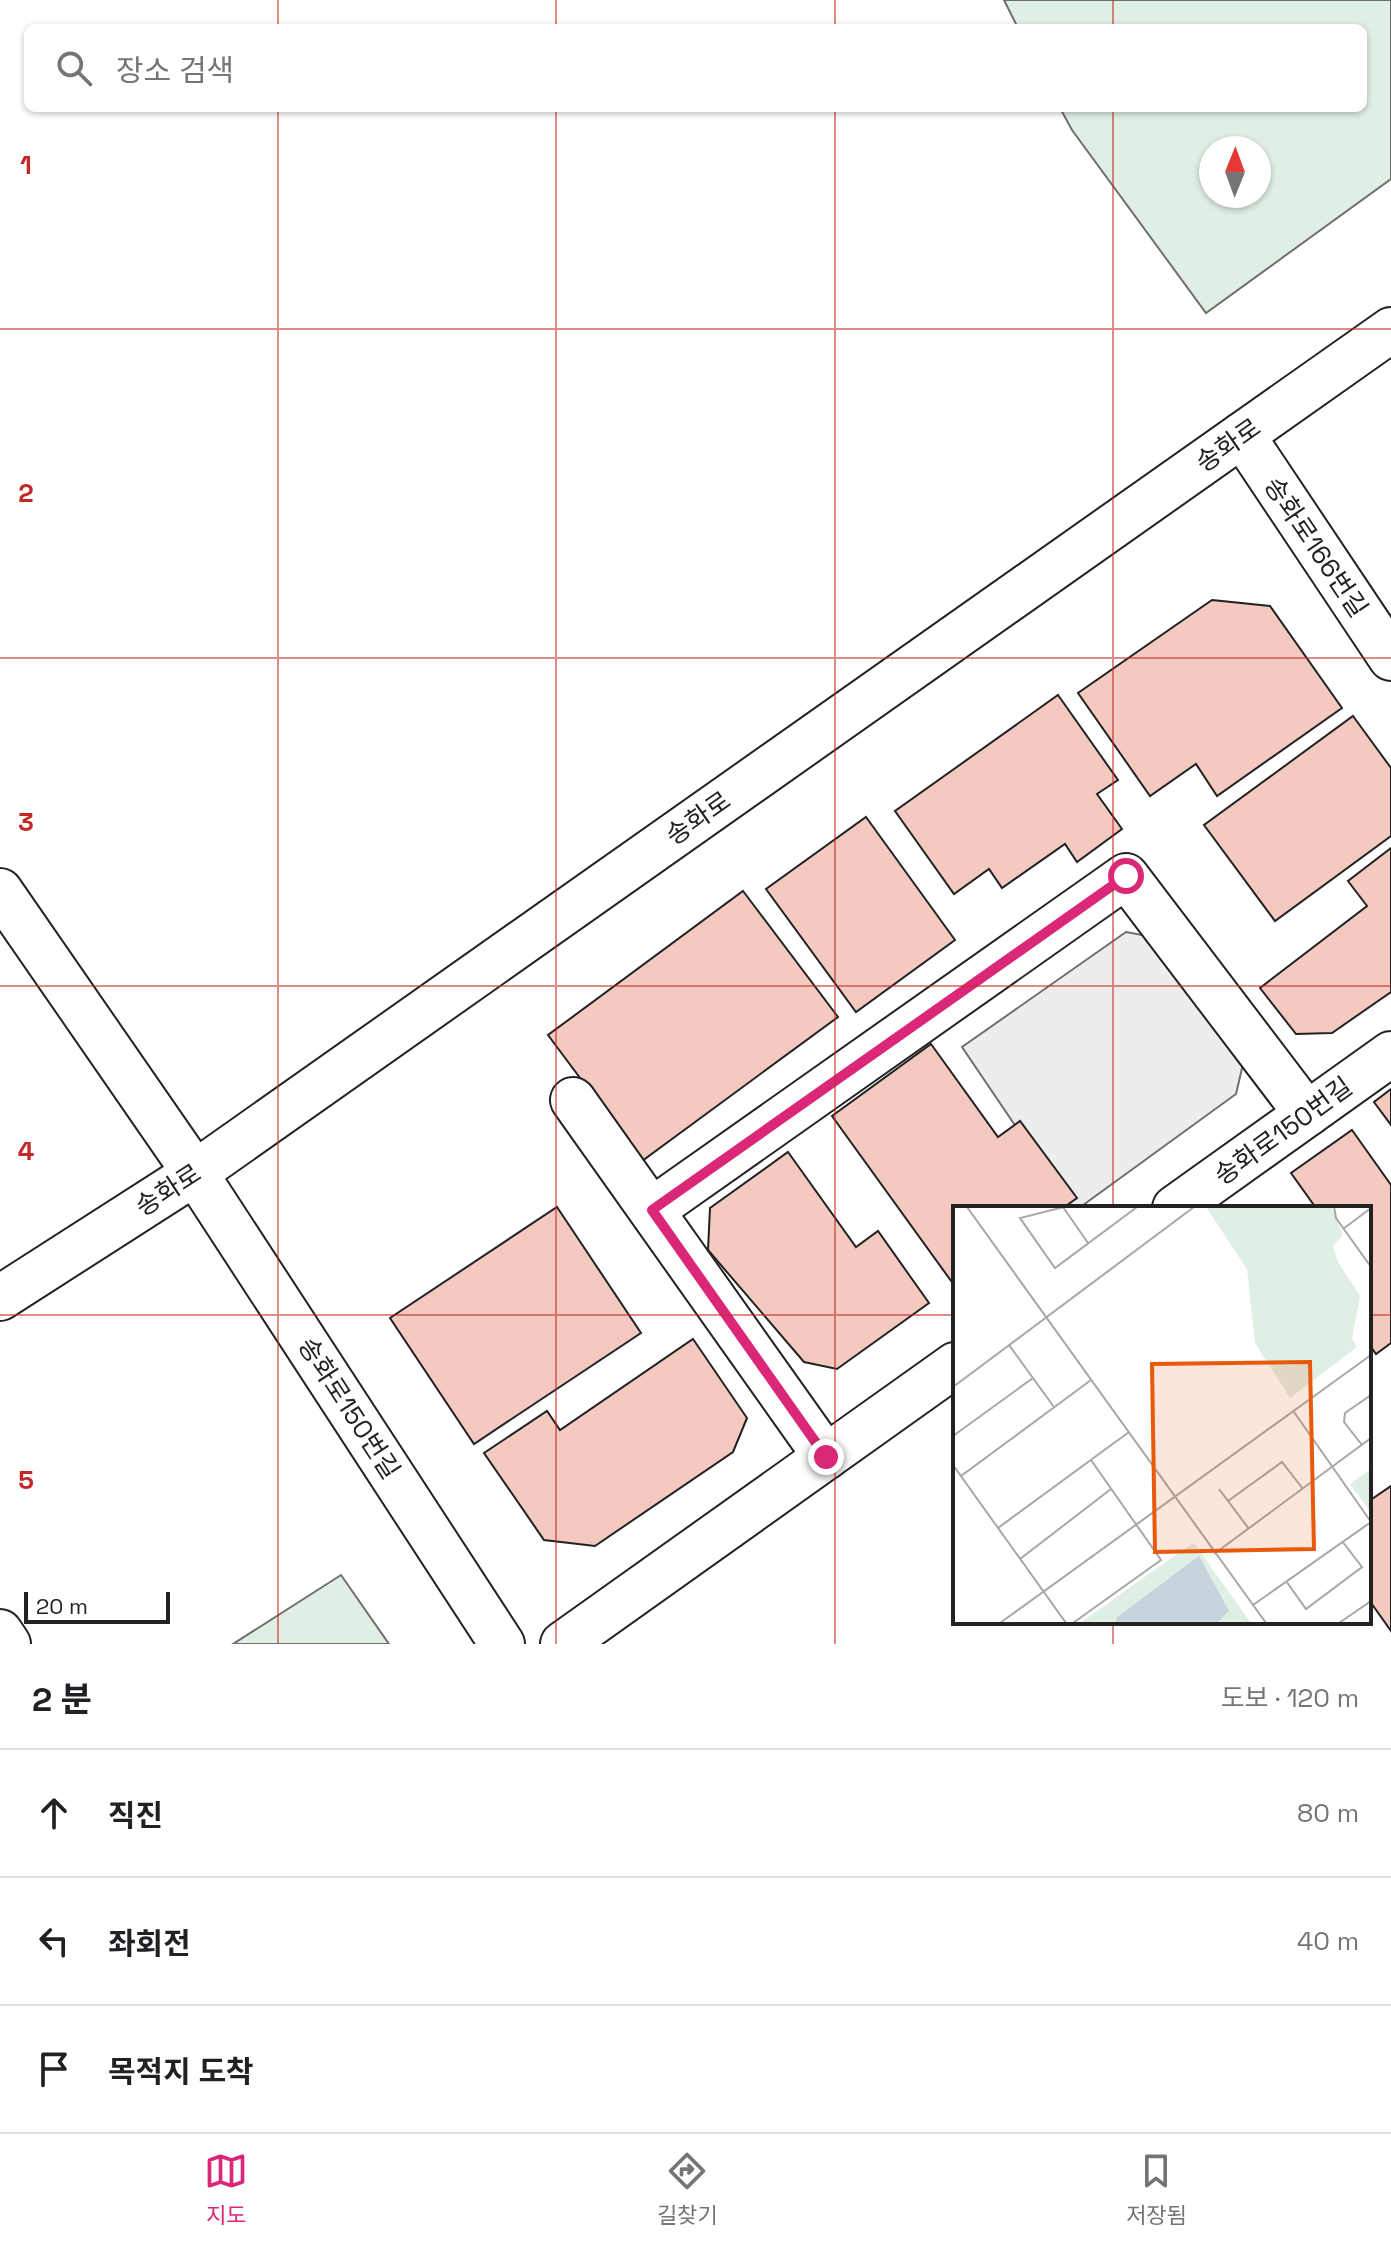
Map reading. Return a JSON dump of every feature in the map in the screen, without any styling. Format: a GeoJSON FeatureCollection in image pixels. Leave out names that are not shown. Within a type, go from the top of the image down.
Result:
{"type":"FeatureCollection","features":[{"type":"Feature","properties":{"kind":"street","name":"송화로"},"geometry":{"type":"LineString","coordinates":[[0,1298],[195,1173],[1391,330]]}},
{"type":"Feature","properties":{"kind":"street","name":"송화로166번길"},"geometry":{"type":"LineString","coordinates":[[1242,435],[1391,658]]}},
{"type":"Feature","properties":{"kind":"street"},"geometry":{"type":"LineString","coordinates":[[652,1210],[1126,876],[1307,1114]]}},
{"type":"Feature","properties":{"kind":"street","name":"송화로150번길"},"geometry":{"type":"LineString","coordinates":[[0,891],[195,1173],[502,1644]]}},
{"type":"Feature","properties":{"kind":"street","name":"송화로150번길"},"geometry":{"type":"LineString","coordinates":[[1178,1206],[1391,1054]]}},
{"type":"Feature","properties":{"kind":"street"},"geometry":{"type":"LineString","coordinates":[[573,1100],[826,1457]]}},
{"type":"Feature","properties":{"kind":"street"},"geometry":{"type":"LineString","coordinates":[[563,1644],[953,1366]]}},
{"type":"Feature","properties":{"kind":"street"},"geometry":{"type":"LineString","coordinates":[[0,1632],[8,1644]]}},
{"type":"Feature","properties":{"kind":"green space"},"geometry":{"type":"Polygon","coordinates":[[[1004,0],[1391,0],[1391,179],[1206,313],[1072,130],[1062,112],[1367,112],[1367,24],[1016,24],[1004,0]]]}},
{"type":"Feature","properties":{"kind":"green space"},"geometry":{"type":"Polygon","coordinates":[[[341,1575],[389,1644],[233,1644],[341,1575]]]}},
{"type":"Feature","properties":{"kind":"shaded area"},"geometry":{"type":"Polygon","coordinates":[[[1126,932],[1158,938],[1244,1060],[1236,1094],[1082,1206],[1070,1206],[962,1047],[1126,932]]]}},
{"type":"Feature","properties":{"kind":"building"},"geometry":{"type":"Polygon","coordinates":[[[1212,600],[1270,606],[1342,708],[1217,796],[1196,764],[1150,796],[1078,693],[1212,600]]]}},
{"type":"Feature","properties":{"kind":"building"},"geometry":{"type":"Polygon","coordinates":[[[1058,695],[1118,780],[1097,794],[1122,829],[1077,862],[1065,844],[1002,888],[989,869],[954,894],[895,811],[1058,695]]]}},
{"type":"Feature","properties":{"kind":"building"},"geometry":{"type":"Polygon","coordinates":[[[1353,716],[1391,768],[1391,836],[1275,921],[1204,825],[1353,716]]]}},
{"type":"Feature","properties":{"kind":"building"},"geometry":{"type":"Polygon","coordinates":[[[866,817],[955,940],[856,1012],[766,889],[866,817]]]}},
{"type":"Feature","properties":{"kind":"building"},"geometry":{"type":"Polygon","coordinates":[[[1391,848],[1391,992],[1332,1033],[1296,1034],[1260,988],[1367,906],[1348,881],[1391,848]]]}},
{"type":"Feature","properties":{"kind":"building"},"geometry":{"type":"Polygon","coordinates":[[[743,891],[838,1017],[642,1161],[548,1035],[743,891]]]}},
{"type":"Feature","properties":{"kind":"building"},"geometry":{"type":"Polygon","coordinates":[[[931,1044],[998,1137],[1020,1121],[1077,1198],[1066,1206],[953,1206],[953,1284],[832,1116],[931,1044]]]}},
{"type":"Feature","properties":{"kind":"building"},"geometry":{"type":"Polygon","coordinates":[[[1391,1089],[1391,1125],[1374,1102],[1391,1089]]]}},
{"type":"Feature","properties":{"kind":"building"},"geometry":{"type":"Polygon","coordinates":[[[1352,1130],[1391,1185],[1391,1343],[1376,1354],[1371,1347],[1371,1206],[1315,1206],[1291,1173],[1352,1130]]]}},
{"type":"Feature","properties":{"kind":"building"},"geometry":{"type":"Polygon","coordinates":[[[788,1152],[856,1247],[878,1231],[929,1303],[837,1369],[804,1362],[708,1250],[710,1208],[788,1152]]]}},
{"type":"Feature","properties":{"kind":"building"},"geometry":{"type":"Polygon","coordinates":[[[557,1207],[641,1333],[474,1444],[390,1318],[557,1207]]]}},
{"type":"Feature","properties":{"kind":"building"},"geometry":{"type":"Polygon","coordinates":[[[693,1339],[747,1418],[733,1452],[595,1546],[544,1540],[484,1453],[547,1411],[560,1430],[693,1339]]]}},
{"type":"Feature","properties":{"kind":"building"},"geometry":{"type":"Polygon","coordinates":[[[1391,1486],[1391,1631],[1371,1603],[1371,1500],[1391,1486]]]}},
{"type":"Feature","properties":{"kind":"route"},"geometry":{"type":"LineString","coordinates":[[826,1457],[652,1210],[1126,876]]}}]}
